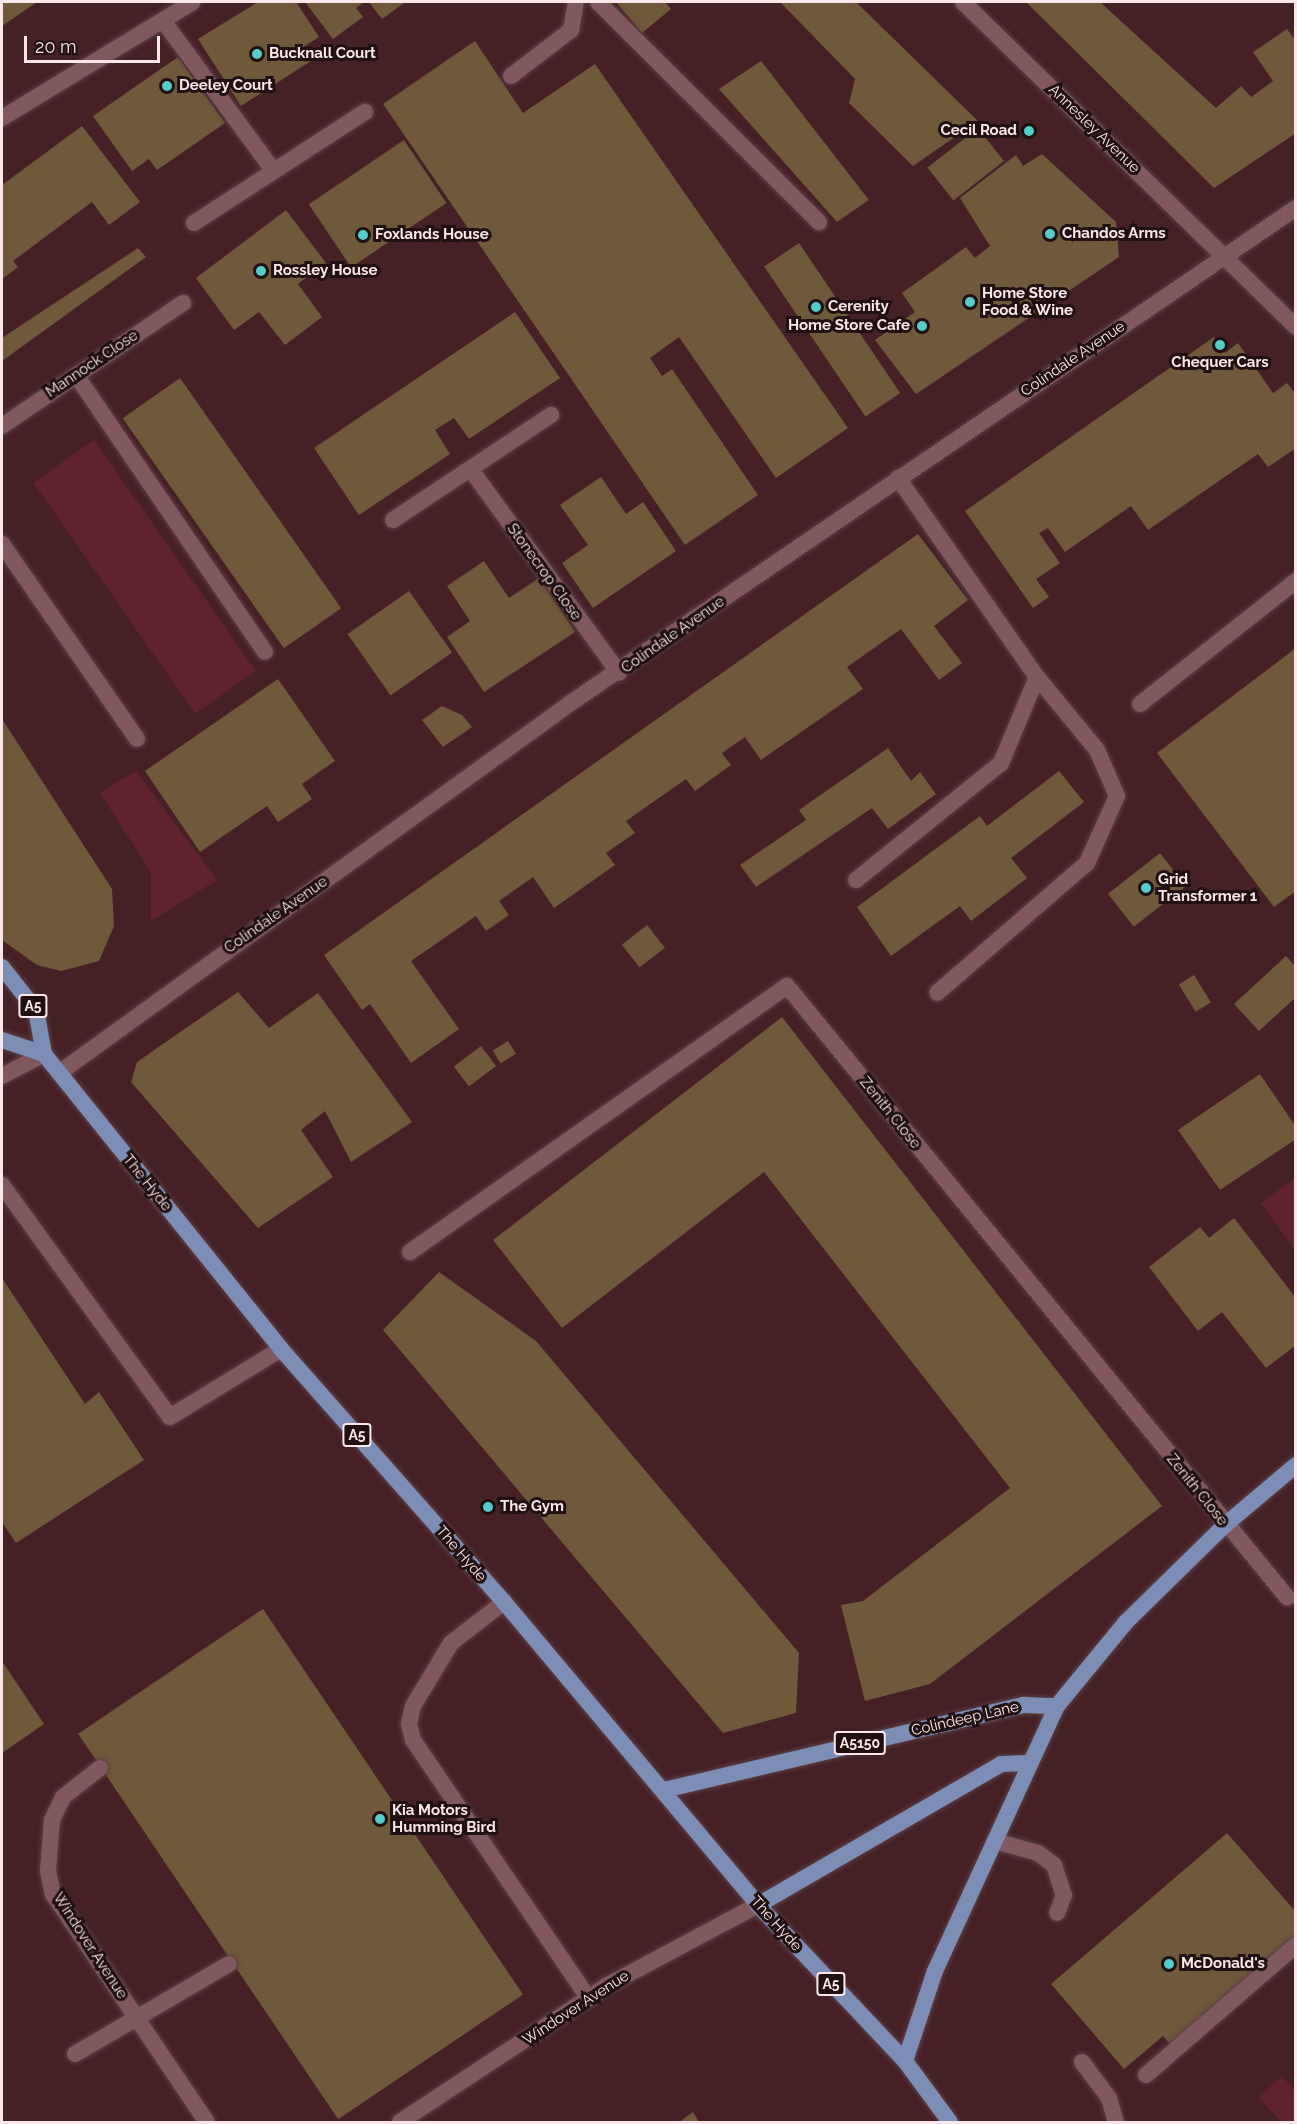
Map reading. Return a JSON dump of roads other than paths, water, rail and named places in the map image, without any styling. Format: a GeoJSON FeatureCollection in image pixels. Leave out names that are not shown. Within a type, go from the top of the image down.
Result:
{"type":"FeatureCollection","features":[{"type":"Feature","properties":{"kind":"main road","name":"The Hyde"},"geometry":{"type":"LineString","coordinates":[[2,967],[36,1010],[44,1054],[281,1349],[504,1602],[664,1790],[758,1905],[905,2061],[950,2122]]}},
{"type":"Feature","properties":{"kind":"main road"},"geometry":{"type":"LineString","coordinates":[[2,1040],[44,1054]]}},
{"type":"Feature","properties":{"kind":"main road"},"geometry":{"type":"LineString","coordinates":[[905,2061],[935,1971],[1028,1763],[1057,1706],[1126,1622],[1225,1525],[1296,1465]]}},
{"type":"Feature","properties":{"kind":"main road","name":"Colindeep Lane"},"geometry":{"type":"LineString","coordinates":[[664,1790],[986,1713],[1057,1706]]}},
{"type":"Feature","properties":{"kind":"main road"},"geometry":{"type":"LineString","coordinates":[[758,1905],[1001,1764],[1028,1763]]}},
{"type":"Feature","properties":{"kind":"street"},"geometry":{"type":"LineString","coordinates":[[2,118],[164,22],[193,2]]}},
{"type":"Feature","properties":{"kind":"street"},"geometry":{"type":"LineString","coordinates":[[511,76],[570,30],[576,2]]}},
{"type":"Feature","properties":{"kind":"street"},"geometry":{"type":"LineString","coordinates":[[598,2],[819,222]]}},
{"type":"Feature","properties":{"kind":"street","name":"Annesley Avenue"},"geometry":{"type":"LineString","coordinates":[[963,2],[1226,256]]}},
{"type":"Feature","properties":{"kind":"street"},"geometry":{"type":"LineString","coordinates":[[164,22],[274,171]]}},
{"type":"Feature","properties":{"kind":"street"},"geometry":{"type":"LineString","coordinates":[[194,223],[365,112]]}},
{"type":"Feature","properties":{"kind":"street","name":"Colindale Avenue"},"geometry":{"type":"LineString","coordinates":[[59,1073],[619,673],[898,478],[1296,208]]}},
{"type":"Feature","properties":{"kind":"street"},"geometry":{"type":"LineString","coordinates":[[1226,256],[1296,327]]}},
{"type":"Feature","properties":{"kind":"street","name":"Mannock Close"},"geometry":{"type":"LineString","coordinates":[[2,426],[183,303]]}},
{"type":"Feature","properties":{"kind":"street"},"geometry":{"type":"LineString","coordinates":[[76,375],[265,652]]}},
{"type":"Feature","properties":{"kind":"street"},"geometry":{"type":"LineString","coordinates":[[393,520],[471,470],[551,414]]}},
{"type":"Feature","properties":{"kind":"street","name":"Stonecrop Close"},"geometry":{"type":"LineString","coordinates":[[471,470],[619,673]]}},
{"type":"Feature","properties":{"kind":"street"},"geometry":{"type":"LineString","coordinates":[[898,478],[1037,677],[1097,750],[1118,796],[1087,863],[937,993]]}},
{"type":"Feature","properties":{"kind":"street"},"geometry":{"type":"LineString","coordinates":[[2,544],[137,739]]}},
{"type":"Feature","properties":{"kind":"street"},"geometry":{"type":"LineString","coordinates":[[1140,704],[1296,581]]}},
{"type":"Feature","properties":{"kind":"street"},"geometry":{"type":"LineString","coordinates":[[856,880],[1001,763],[1037,677]]}},
{"type":"Feature","properties":{"kind":"street","name":"Zenith Close"},"geometry":{"type":"LineString","coordinates":[[410,1252],[787,986],[1225,1525],[1287,1597]]}},
{"type":"Feature","properties":{"kind":"street"},"geometry":{"type":"LineString","coordinates":[[2,1076],[44,1054]]}},
{"type":"Feature","properties":{"kind":"street"},"geometry":{"type":"LineString","coordinates":[[2,1185],[170,1417],[281,1349]]}},
{"type":"Feature","properties":{"kind":"street"},"geometry":{"type":"LineString","coordinates":[[504,1602],[451,1644],[413,1706],[409,1724],[413,1740],[589,1999]]}},
{"type":"Feature","properties":{"kind":"street","name":"Windover Avenue"},"geometry":{"type":"LineString","coordinates":[[100,1767],[63,1797],[52,1820],[48,1871],[53,1894],[207,2122]]}},
{"type":"Feature","properties":{"kind":"street"},"geometry":{"type":"LineString","coordinates":[[995,1841],[1038,1853],[1054,1865],[1064,1895],[1057,1913]]}},
{"type":"Feature","properties":{"kind":"street","name":"Windover Avenue"},"geometry":{"type":"LineString","coordinates":[[400,2122],[589,1999],[758,1905]]}},
{"type":"Feature","properties":{"kind":"street"},"geometry":{"type":"LineString","coordinates":[[1146,2075],[1296,1945]]}},
{"type":"Feature","properties":{"kind":"street"},"geometry":{"type":"LineString","coordinates":[[75,2054],[139,2021],[228,1964]]}},
{"type":"Feature","properties":{"kind":"street"},"geometry":{"type":"LineString","coordinates":[[1082,2062],[1109,2098],[1116,2122]]}},
{"type":"Feature","properties":{"kind":"place","name":"Bucknall Court"},"geometry":{"type":"Point","coordinates":[257,54]}},
{"type":"Feature","properties":{"kind":"place","name":"Deeley Court"},"geometry":{"type":"Point","coordinates":[167,86]}},
{"type":"Feature","properties":{"kind":"place","name":"Cecil Road"},"geometry":{"type":"Point","coordinates":[1029,131]}},
{"type":"Feature","properties":{"kind":"place","name":"Chandos Arms"},"geometry":{"type":"Point","coordinates":[1050,234]}},
{"type":"Feature","properties":{"kind":"place","name":"Foxlands House"},"geometry":{"type":"Point","coordinates":[363,235]}},
{"type":"Feature","properties":{"kind":"place","name":"Rossley House"},"geometry":{"type":"Point","coordinates":[261,271]}},
{"type":"Feature","properties":{"kind":"place","name":"Home Store Food & Wine"},"geometry":{"type":"Point","coordinates":[970,302]}},
{"type":"Feature","properties":{"kind":"place","name":"Cerenity"},"geometry":{"type":"Point","coordinates":[816,307]}},
{"type":"Feature","properties":{"kind":"place","name":"Home Store Cafe"},"geometry":{"type":"Point","coordinates":[922,326]}},
{"type":"Feature","properties":{"kind":"place","name":"Chequer Cars"},"geometry":{"type":"Point","coordinates":[1220,345]}},
{"type":"Feature","properties":{"kind":"place","name":"Grid Transformer 1"},"geometry":{"type":"Point","coordinates":[1146,888]}},
{"type":"Feature","properties":{"kind":"place","name":"The Gym"},"geometry":{"type":"Point","coordinates":[488,1507]}},
{"type":"Feature","properties":{"kind":"place","name":"Kia Motors Humming Bird"},"geometry":{"type":"Point","coordinates":[380,1819]}},
{"type":"Feature","properties":{"kind":"place","name":"McDonald's"},"geometry":{"type":"Point","coordinates":[1169,1964]}}]}
